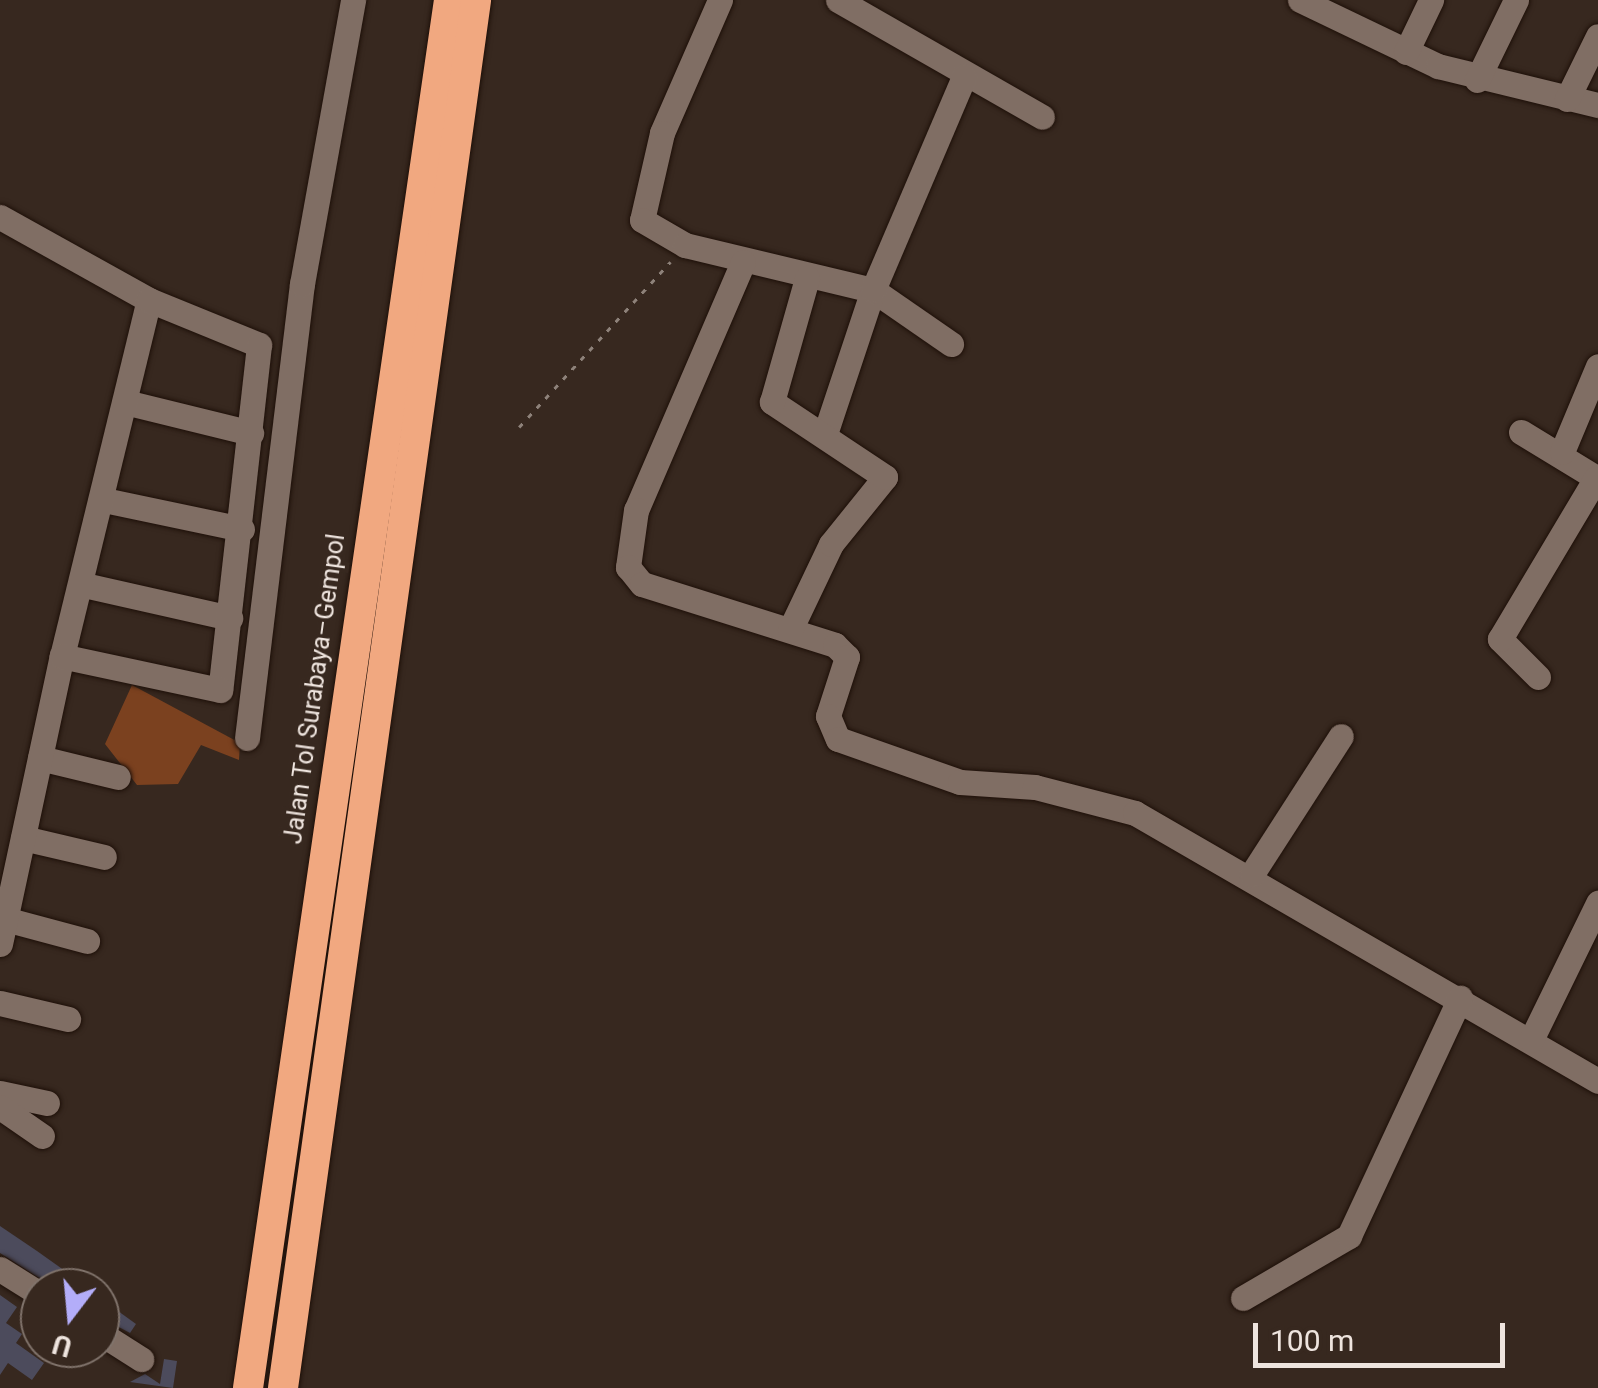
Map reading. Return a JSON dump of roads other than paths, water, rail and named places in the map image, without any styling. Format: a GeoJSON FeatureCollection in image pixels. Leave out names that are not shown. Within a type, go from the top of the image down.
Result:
{"type":"FeatureCollection","features":[{"type":"Feature","properties":{"kind":"highway","name":"Jalan Tol Surabaya–Gempol"},"geometry":{"type":"LineString","coordinates":[[248,1388],[449,0]]}},
{"type":"Feature","properties":{"kind":"highway"},"geometry":{"type":"LineString","coordinates":[[283,1388],[476,0]]}},
{"type":"Feature","properties":{"kind":"street"},"geometry":{"type":"LineString","coordinates":[[330,0],[339,0]]}},
{"type":"Feature","properties":{"kind":"street"},"geometry":{"type":"LineString","coordinates":[[247,738],[302,284],[353,0]]}},
{"type":"Feature","properties":{"kind":"street"},"geometry":{"type":"LineString","coordinates":[[720,0],[641,200],[649,230],[743,262],[873,290],[951,344]]}},
{"type":"Feature","properties":{"kind":"street"},"geometry":{"type":"LineString","coordinates":[[838,0],[964,77],[1042,117]]}},
{"type":"Feature","properties":{"kind":"street"},"geometry":{"type":"LineString","coordinates":[[1300,0],[1406,52],[1477,80],[1598,105]]}},
{"type":"Feature","properties":{"kind":"street"},"geometry":{"type":"LineString","coordinates":[[1406,52],[1431,0]]}},
{"type":"Feature","properties":{"kind":"street"},"geometry":{"type":"LineString","coordinates":[[1477,80],[1516,0]]}},
{"type":"Feature","properties":{"kind":"street"},"geometry":{"type":"LineString","coordinates":[[1567,99],[1598,36]]}},
{"type":"Feature","properties":{"kind":"street"},"geometry":{"type":"LineString","coordinates":[[826,431],[873,290],[964,77]]}},
{"type":"Feature","properties":{"kind":"street"},"geometry":{"type":"LineString","coordinates":[[0,218],[150,300],[259,345],[242,529],[220,690],[62,656]]}},
{"type":"Feature","properties":{"kind":"street"},"geometry":{"type":"LineString","coordinates":[[743,262],[652,465],[628,567],[655,592],[790,630],[847,657],[828,716],[838,739],[960,782],[1090,796],[1252,874],[1598,1081]]}},
{"type":"Feature","properties":{"kind":"street"},"geometry":{"type":"LineString","coordinates":[[790,630],[831,544],[884,477],[826,431],[770,398],[806,278]]}},
{"type":"Feature","properties":{"kind":"street"},"geometry":{"type":"LineString","coordinates":[[87,941],[3,932],[62,656],[84,584],[150,300]]}},
{"type":"Feature","properties":{"kind":"street"},"geometry":{"type":"LineString","coordinates":[[1562,452],[1598,366]]}},
{"type":"Feature","properties":{"kind":"street"},"geometry":{"type":"LineString","coordinates":[[125,402],[251,434]]}},
{"type":"Feature","properties":{"kind":"street"},"geometry":{"type":"LineString","coordinates":[[1521,432],[1562,452],[1597,478],[1500,639],[1538,677]]}},
{"type":"Feature","properties":{"kind":"street"},"geometry":{"type":"LineString","coordinates":[[104,500],[242,529]]}},
{"type":"Feature","properties":{"kind":"street"},"geometry":{"type":"LineString","coordinates":[[84,584],[230,618]]}},
{"type":"Feature","properties":{"kind":"street"},"geometry":{"type":"LineString","coordinates":[[1252,874],[1341,736]]}},
{"type":"Feature","properties":{"kind":"street"},"geometry":{"type":"LineString","coordinates":[[40,758],[118,777]]}},
{"type":"Feature","properties":{"kind":"street"},"geometry":{"type":"LineString","coordinates":[[22,838],[104,857]]}},
{"type":"Feature","properties":{"kind":"street"},"geometry":{"type":"LineString","coordinates":[[1531,1040],[1598,903]]}},
{"type":"Feature","properties":{"kind":"street"},"geometry":{"type":"LineString","coordinates":[[1243,1298],[1349,1236],[1460,998]]}},
{"type":"Feature","properties":{"kind":"street"},"geometry":{"type":"LineString","coordinates":[[0,1003],[68,1019]]}},
{"type":"Feature","properties":{"kind":"street"},"geometry":{"type":"LineString","coordinates":[[0,1093],[47,1103]]}},
{"type":"Feature","properties":{"kind":"street"},"geometry":{"type":"LineString","coordinates":[[0,1108],[42,1136]]}},
{"type":"Feature","properties":{"kind":"street"},"geometry":{"type":"LineString","coordinates":[[120,1346],[141,1359]]}}]}
